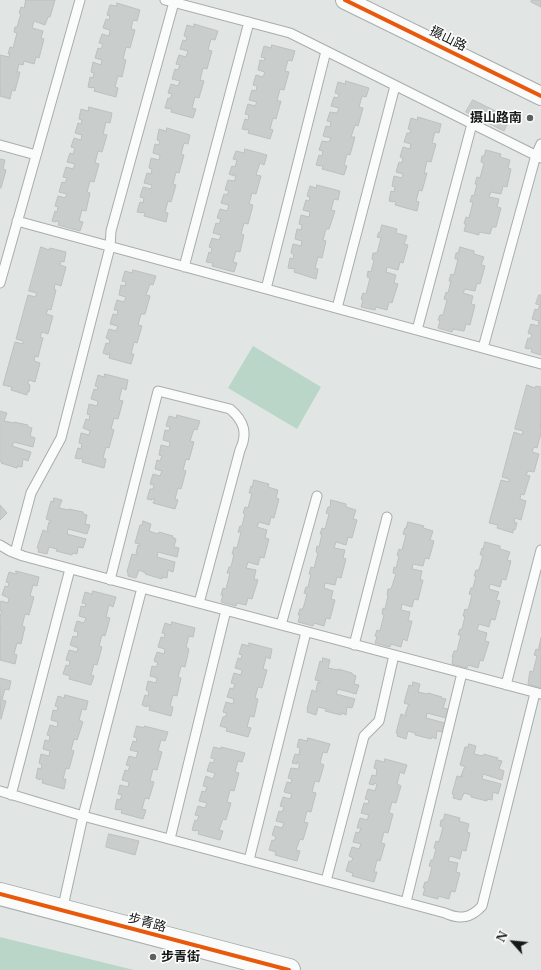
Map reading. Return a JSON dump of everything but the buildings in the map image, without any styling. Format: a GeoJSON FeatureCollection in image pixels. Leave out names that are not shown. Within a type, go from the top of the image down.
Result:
{"type":"FeatureCollection","features":[{"type":"Feature","properties":{"kind":"street","name":"摄山路"},"geometry":{"type":"LineString","coordinates":[[345,0],[541,96]]}},
{"type":"Feature","properties":{"kind":"street","name":"步青路"},"geometry":{"type":"LineString","coordinates":[[0,894],[289,970]]}},
{"type":"Feature","properties":{"kind":"lane"},"geometry":{"type":"LineString","coordinates":[[0,283],[80,0]]}},
{"type":"Feature","properties":{"kind":"lane"},"geometry":{"type":"LineString","coordinates":[[16,553],[30,493],[61,438],[110,247],[111,231],[170,1],[290,33],[538,157]]}},
{"type":"Feature","properties":{"kind":"lane"},"geometry":{"type":"LineString","coordinates":[[184,267],[249,22]]}},
{"type":"Feature","properties":{"kind":"lane"},"geometry":{"type":"LineString","coordinates":[[266,289],[326,51]]}},
{"type":"Feature","properties":{"kind":"lane"},"geometry":{"type":"LineString","coordinates":[[337,308],[395,86]]}},
{"type":"Feature","properties":{"kind":"lane"},"geometry":{"type":"LineString","coordinates":[[417,330],[472,124]]}},
{"type":"Feature","properties":{"kind":"lane"},"geometry":{"type":"LineString","coordinates":[[483,348],[541,144]]}},
{"type":"Feature","properties":{"kind":"lane"},"geometry":{"type":"LineString","coordinates":[[0,145],[36,155]]}},
{"type":"Feature","properties":{"kind":"lane"},"geometry":{"type":"LineString","coordinates":[[17,221],[541,364]]}},
{"type":"Feature","properties":{"kind":"lane"},"geometry":{"type":"LineString","coordinates":[[110,580],[158,391],[230,409],[236,414],[243,427],[244,443],[240,450],[199,603]]}},
{"type":"Feature","properties":{"kind":"lane"},"geometry":{"type":"LineString","coordinates":[[281,625],[317,496]]}},
{"type":"Feature","properties":{"kind":"lane"},"geometry":{"type":"LineString","coordinates":[[354,645],[387,516]]}},
{"type":"Feature","properties":{"kind":"lane"},"geometry":{"type":"LineString","coordinates":[[0,545],[23,556],[538,694],[482,906],[478,911],[467,917],[459,918],[406,902],[170,840],[0,791]]}},
{"type":"Feature","properties":{"kind":"lane"},"geometry":{"type":"LineString","coordinates":[[506,685],[541,550]]}},
{"type":"Feature","properties":{"kind":"lane"},"geometry":{"type":"LineString","coordinates":[[11,795],[70,569]]}},
{"type":"Feature","properties":{"kind":"lane"},"geometry":{"type":"LineString","coordinates":[[62,911],[84,816],[142,588]]}},
{"type":"Feature","properties":{"kind":"lane"},"geometry":{"type":"LineString","coordinates":[[170,840],[226,610]]}},
{"type":"Feature","properties":{"kind":"lane"},"geometry":{"type":"LineString","coordinates":[[249,860],[306,632]]}},
{"type":"Feature","properties":{"kind":"lane"},"geometry":{"type":"LineString","coordinates":[[326,881],[364,736],[379,721],[394,655]]}},
{"type":"Feature","properties":{"kind":"lane"},"geometry":{"type":"LineString","coordinates":[[406,902],[462,673]]}},
{"type":"Feature","properties":{"kind":"green space"},"geometry":{"type":"Polygon","coordinates":[[[253,346],[321,387],[297,429],[228,388],[253,346]]]}},
{"type":"Feature","properties":{"kind":"green space"},"geometry":{"type":"Polygon","coordinates":[[[0,937],[134,970],[0,970],[0,937]]]}},
{"type":"Feature","properties":{"kind":"cycle path"},"geometry":{"type":"LineString","coordinates":[[345,0],[541,96]]}},
{"type":"Feature","properties":{"kind":"cycle path"},"geometry":{"type":"LineString","coordinates":[[0,894],[289,970]]}},
{"type":"Feature","properties":{"kind":"place","name":"摄山路南"},"geometry":{"type":"Point","coordinates":[530,118]}},
{"type":"Feature","properties":{"kind":"place","name":"步青街"},"geometry":{"type":"Point","coordinates":[153,957]}}]}
